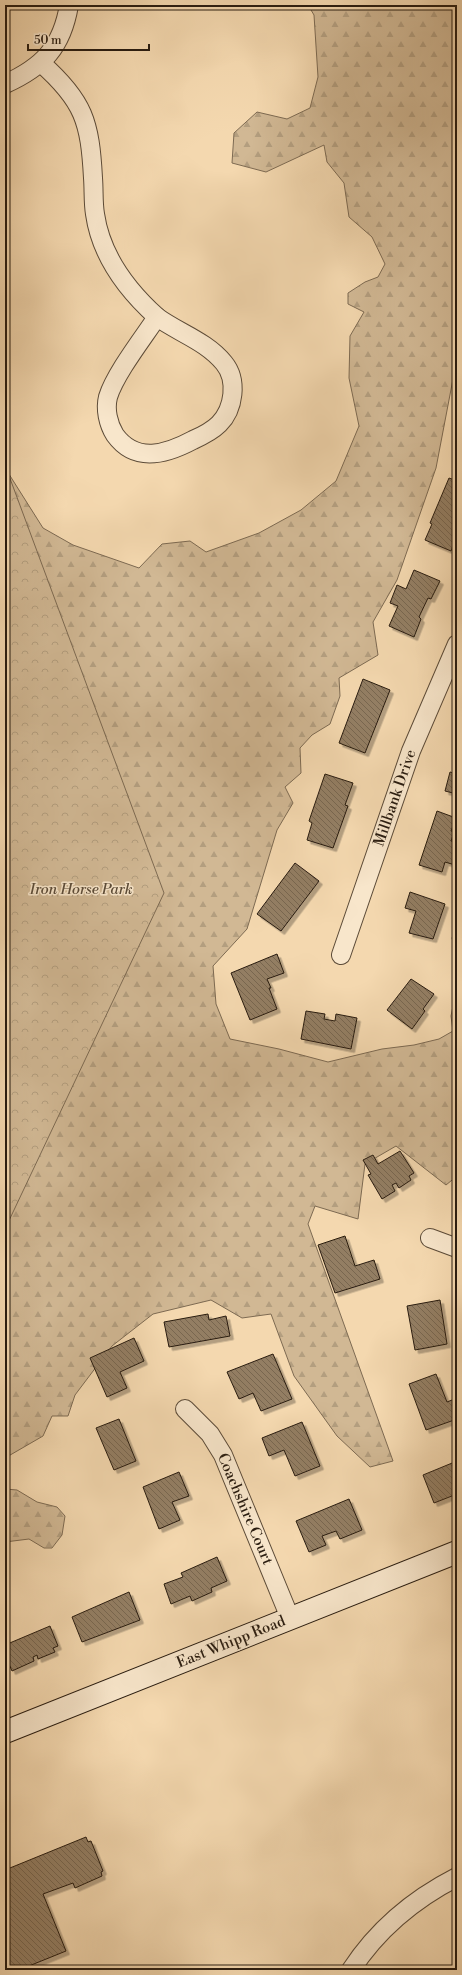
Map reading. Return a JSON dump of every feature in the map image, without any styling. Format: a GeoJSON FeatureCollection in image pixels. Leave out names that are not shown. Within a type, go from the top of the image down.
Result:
{"type":"FeatureCollection","features":[{"type":"Feature","properties":{"kind":"main road","name":"East Whipp Road"},"geometry":{"type":"LineString","coordinates":[[5,1732],[457,1552]]}},
{"type":"Feature","properties":{"kind":"street"},"geometry":{"type":"LineString","coordinates":[[5,84],[41,63],[51,52],[60,38],[66,22],[68,5]]}},
{"type":"Feature","properties":{"kind":"street"},"geometry":{"type":"LineString","coordinates":[[41,63],[62,81],[73,96],[87,124],[92,149],[95,216],[101,239],[110,259],[125,284],[139,301],[157,317],[205,346],[224,363],[230,373],[233,386],[231,402],[227,414],[219,424],[206,434],[159,455],[142,454],[131,449],[119,440],[110,425],[107,411],[108,398],[113,385],[157,317]]}},
{"type":"Feature","properties":{"kind":"street","name":"Millbank Drive"},"geometry":{"type":"LineString","coordinates":[[341,955],[411,751],[457,644]]}},
{"type":"Feature","properties":{"kind":"street"},"geometry":{"type":"LineString","coordinates":[[430,1238],[457,1248]]}},
{"type":"Feature","properties":{"kind":"street","name":"Coachshire Court"},"geometry":{"type":"LineString","coordinates":[[185,1409],[210,1434],[223,1455],[290,1618]]}},
{"type":"Feature","properties":{"kind":"street"},"geometry":{"type":"LineString","coordinates":[[351,1970],[376,1937],[396,1917],[418,1900],[457,1878]]}},
{"type":"Feature","properties":{"kind":"green space"},"geometry":{"type":"Polygon","coordinates":[[[308,5],[457,5],[457,358],[436,468],[397,580],[373,622],[378,655],[339,678],[340,696],[330,724],[312,735],[300,748],[301,773],[285,787],[293,803],[277,830],[247,929],[213,966],[216,1004],[230,1039],[279,1049],[328,1062],[382,1049],[414,1045],[439,1039],[453,1031],[451,1016],[457,986],[457,1176],[446,1185],[396,1146],[365,1164],[358,1219],[315,1206],[308,1224],[393,1461],[370,1467],[337,1436],[294,1376],[271,1314],[242,1318],[211,1300],[153,1314],[112,1346],[75,1395],[68,1416],[52,1416],[43,1436],[5,1458],[5,471],[7,471],[43,528],[73,545],[139,568],[162,544],[190,541],[206,552],[259,533],[301,510],[336,481],[359,426],[349,378],[350,336],[364,312],[348,304],[348,293],[365,282],[378,277],[385,264],[372,237],[349,217],[344,183],[327,162],[324,145],[266,172],[232,163],[234,133],[257,112],[287,119],[310,108],[318,77],[314,15],[308,5]]]}},
{"type":"Feature","properties":{"kind":"green space","name":"Iron Horse Park"},"geometry":{"type":"Polygon","coordinates":[[[5,465],[164,893],[5,1229],[5,465]]]}},
{"type":"Feature","properties":{"kind":"green space"},"geometry":{"type":"Polygon","coordinates":[[[457,927],[457,957],[452,938],[457,927]]]}},
{"type":"Feature","properties":{"kind":"green space"},"geometry":{"type":"Polygon","coordinates":[[[5,1489],[17,1490],[37,1502],[57,1507],[65,1516],[62,1535],[52,1548],[44,1548],[29,1539],[5,1542],[5,1489]]]}},
{"type":"Feature","properties":{"kind":"building"},"geometry":{"type":"Polygon","coordinates":[[[449,478],[457,481],[457,536],[451,551],[425,540],[432,524],[430,523],[449,478]]]}},
{"type":"Feature","properties":{"kind":"building"},"geometry":{"type":"Polygon","coordinates":[[[414,570],[440,581],[431,599],[428,598],[419,617],[421,619],[414,637],[389,626],[398,606],[390,603],[397,585],[406,589],[414,570]]]}},
{"type":"Feature","properties":{"kind":"building"},"geometry":{"type":"Polygon","coordinates":[[[363,679],[390,690],[365,753],[339,743],[363,679]]]}},
{"type":"Feature","properties":{"kind":"building"},"geometry":{"type":"Polygon","coordinates":[[[450,772],[457,774],[457,794],[445,791],[450,772]]]}},
{"type":"Feature","properties":{"kind":"building"},"geometry":{"type":"Polygon","coordinates":[[[325,774],[353,783],[345,805],[348,806],[333,848],[307,840],[312,823],[309,821],[325,774]]]}},
{"type":"Feature","properties":{"kind":"building"},"geometry":{"type":"Polygon","coordinates":[[[437,811],[456,818],[451,831],[454,832],[451,841],[457,842],[457,858],[455,865],[445,862],[442,872],[419,865],[437,811]]]}},
{"type":"Feature","properties":{"kind":"building"},"geometry":{"type":"Polygon","coordinates":[[[295,863],[319,881],[281,931],[257,914],[295,863]]]}},
{"type":"Feature","properties":{"kind":"building"},"geometry":{"type":"Polygon","coordinates":[[[410,892],[445,904],[433,939],[409,933],[416,911],[405,908],[410,892]]]}},
{"type":"Feature","properties":{"kind":"building"},"geometry":{"type":"Polygon","coordinates":[[[277,954],[284,973],[267,979],[277,1009],[250,1020],[231,973],[277,954]]]}},
{"type":"Feature","properties":{"kind":"building"},"geometry":{"type":"Polygon","coordinates":[[[411,979],[434,994],[423,1009],[425,1011],[412,1029],[387,1010],[411,979]]]}},
{"type":"Feature","properties":{"kind":"building"},"geometry":{"type":"Polygon","coordinates":[[[306,1011],[325,1014],[324,1019],[335,1021],[336,1014],[357,1018],[351,1049],[301,1039],[306,1011]]]}},
{"type":"Feature","properties":{"kind":"building"},"geometry":{"type":"Polygon","coordinates":[[[400,1151],[414,1173],[409,1176],[411,1180],[399,1188],[396,1183],[392,1185],[395,1191],[382,1199],[368,1175],[371,1174],[363,1160],[373,1155],[378,1164],[400,1151]]]}},
{"type":"Feature","properties":{"kind":"building"},"geometry":{"type":"Polygon","coordinates":[[[345,1236],[355,1266],[374,1260],[380,1279],[335,1293],[318,1245],[345,1236]]]}},
{"type":"Feature","properties":{"kind":"building"},"geometry":{"type":"Polygon","coordinates":[[[440,1300],[447,1344],[415,1350],[407,1306],[440,1300]]]}},
{"type":"Feature","properties":{"kind":"building"},"geometry":{"type":"Polygon","coordinates":[[[208,1314],[209,1320],[226,1316],[230,1336],[169,1347],[164,1322],[208,1314]]]}},
{"type":"Feature","properties":{"kind":"building"},"geometry":{"type":"Polygon","coordinates":[[[134,1338],[144,1361],[120,1372],[127,1388],[107,1397],[90,1358],[134,1338]]]}},
{"type":"Feature","properties":{"kind":"building"},"geometry":{"type":"Polygon","coordinates":[[[273,1354],[292,1399],[261,1411],[253,1393],[239,1399],[227,1372],[273,1354]]]}},
{"type":"Feature","properties":{"kind":"building"},"geometry":{"type":"Polygon","coordinates":[[[436,1374],[447,1402],[457,1398],[457,1419],[426,1430],[409,1384],[436,1374]]]}},
{"type":"Feature","properties":{"kind":"building"},"geometry":{"type":"Polygon","coordinates":[[[119,1419],[136,1461],[114,1470],[96,1428],[119,1419]]]}},
{"type":"Feature","properties":{"kind":"building"},"geometry":{"type":"Polygon","coordinates":[[[302,1422],[320,1466],[295,1476],[284,1450],[269,1456],[262,1438],[302,1422]]]}},
{"type":"Feature","properties":{"kind":"building"},"geometry":{"type":"Polygon","coordinates":[[[457,1461],[457,1494],[434,1503],[423,1475],[457,1461]]]}},
{"type":"Feature","properties":{"kind":"building"},"geometry":{"type":"Polygon","coordinates":[[[179,1472],[189,1496],[172,1502],[180,1520],[159,1529],[143,1487],[179,1472]]]}},
{"type":"Feature","properties":{"kind":"building"},"geometry":{"type":"Polygon","coordinates":[[[349,1499],[362,1530],[340,1539],[336,1531],[322,1536],[326,1545],[309,1552],[296,1521],[349,1499]]]}},
{"type":"Feature","properties":{"kind":"building"},"geometry":{"type":"Polygon","coordinates":[[[217,1557],[227,1581],[211,1588],[212,1592],[192,1601],[190,1596],[171,1604],[164,1584],[183,1577],[181,1573],[217,1557]]]}},
{"type":"Feature","properties":{"kind":"building"},"geometry":{"type":"Polygon","coordinates":[[[129,1592],[140,1620],[82,1642],[72,1617],[129,1592]]]}},
{"type":"Feature","properties":{"kind":"building"},"geometry":{"type":"Polygon","coordinates":[[[50,1626],[58,1646],[53,1648],[55,1652],[38,1659],[37,1655],[33,1657],[34,1661],[12,1671],[5,1655],[5,1645],[50,1626]]]}},
{"type":"Feature","properties":{"kind":"building"},"geometry":{"type":"Polygon","coordinates":[[[86,1837],[88,1842],[91,1841],[103,1871],[101,1872],[102,1876],[75,1888],[73,1883],[43,1894],[66,1951],[19,1970],[5,1970],[5,1870],[86,1837]]]}}]}
